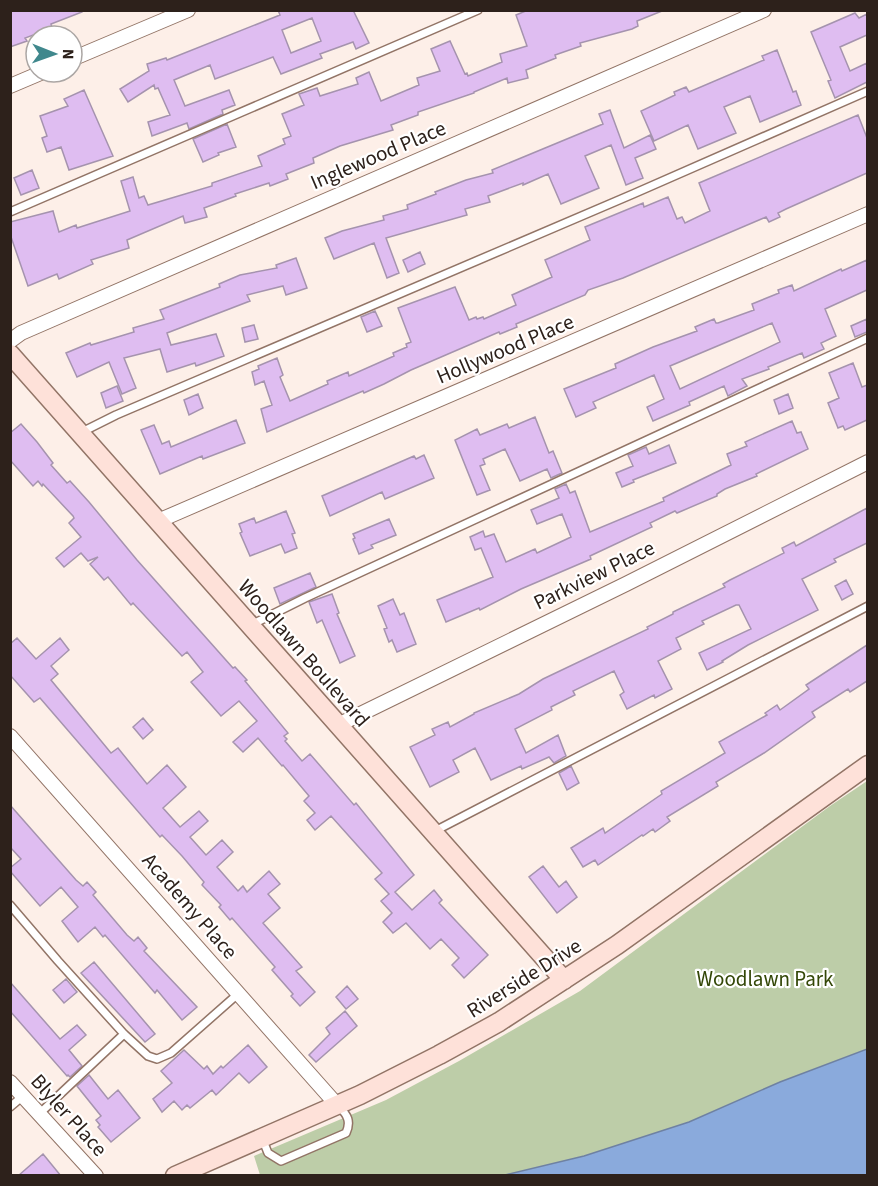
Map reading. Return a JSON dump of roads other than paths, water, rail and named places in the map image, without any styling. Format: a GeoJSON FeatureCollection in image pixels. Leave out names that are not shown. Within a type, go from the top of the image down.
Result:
{"type":"FeatureCollection","features":[{"type":"Feature","properties":{"kind":"street"},"geometry":{"type":"LineString","coordinates":[[84,55],[189,10]]}},
{"type":"Feature","properties":{"kind":"street","name":"Inglewood Place"},"geometry":{"type":"LineString","coordinates":[[10,341],[21,333],[136,282],[764,10]]}},
{"type":"Feature","properties":{"kind":"street"},"geometry":{"type":"LineString","coordinates":[[10,86],[24,80]]}},
{"type":"Feature","properties":{"kind":"street","name":"Hollywood Place"},"geometry":{"type":"LineString","coordinates":[[158,521],[867,214]]}},
{"type":"Feature","properties":{"kind":"street","name":"Woodlawn Boulevard"},"geometry":{"type":"LineString","coordinates":[[10,354],[564,981]]}},
{"type":"Feature","properties":{"kind":"street","name":"Parkview Place"},"geometry":{"type":"LineString","coordinates":[[338,725],[626,584],[867,462]]}},
{"type":"Feature","properties":{"kind":"street","name":"Academy Place"},"geometry":{"type":"LineString","coordinates":[[10,736],[337,1105]]}},
{"type":"Feature","properties":{"kind":"street","name":"Riverside Drive"},"geometry":{"type":"LineString","coordinates":[[175,1176],[337,1105],[439,1055],[499,1022],[564,981],[698,888],[867,765]]}},
{"type":"Feature","properties":{"kind":"street","name":"Blyler Place"},"geometry":{"type":"LineString","coordinates":[[10,1082],[96,1176]]}},
{"type":"Feature","properties":{"kind":"lane"},"geometry":{"type":"LineString","coordinates":[[10,212],[478,10]]}},
{"type":"Feature","properties":{"kind":"lane"},"geometry":{"type":"LineString","coordinates":[[80,433],[116,415],[633,194],[867,91]]}},
{"type":"Feature","properties":{"kind":"lane"},"geometry":{"type":"LineString","coordinates":[[250,625],[867,338]]}},
{"type":"Feature","properties":{"kind":"lane"},"geometry":{"type":"LineString","coordinates":[[433,832],[867,606]]}},
{"type":"Feature","properties":{"kind":"lane"},"geometry":{"type":"LineString","coordinates":[[10,905],[124,1034],[148,1056],[158,1059],[171,1053],[239,993]]}},
{"type":"Feature","properties":{"kind":"lane"},"geometry":{"type":"LineString","coordinates":[[39,1114],[124,1034]]}},
{"type":"Feature","properties":{"kind":"lane"},"geometry":{"type":"LineString","coordinates":[[10,1107],[23,1096]]}},
{"type":"Feature","properties":{"kind":"lane"},"geometry":{"type":"LineString","coordinates":[[262,1138],[268,1153],[281,1161],[346,1133],[350,1125],[347,1113],[337,1105]]}},
{"type":"Feature","properties":{"kind":"water"},"geometry":{"type":"Polygon","coordinates":[[[867,1049],[867,1175],[505,1175],[584,1156],[689,1122],[780,1082],[867,1049]]]}},
{"type":"Feature","properties":{"kind":"park label","name":"Woodlawn Park"},"geometry":{"type":"Point","coordinates":[765,979]}}]}
